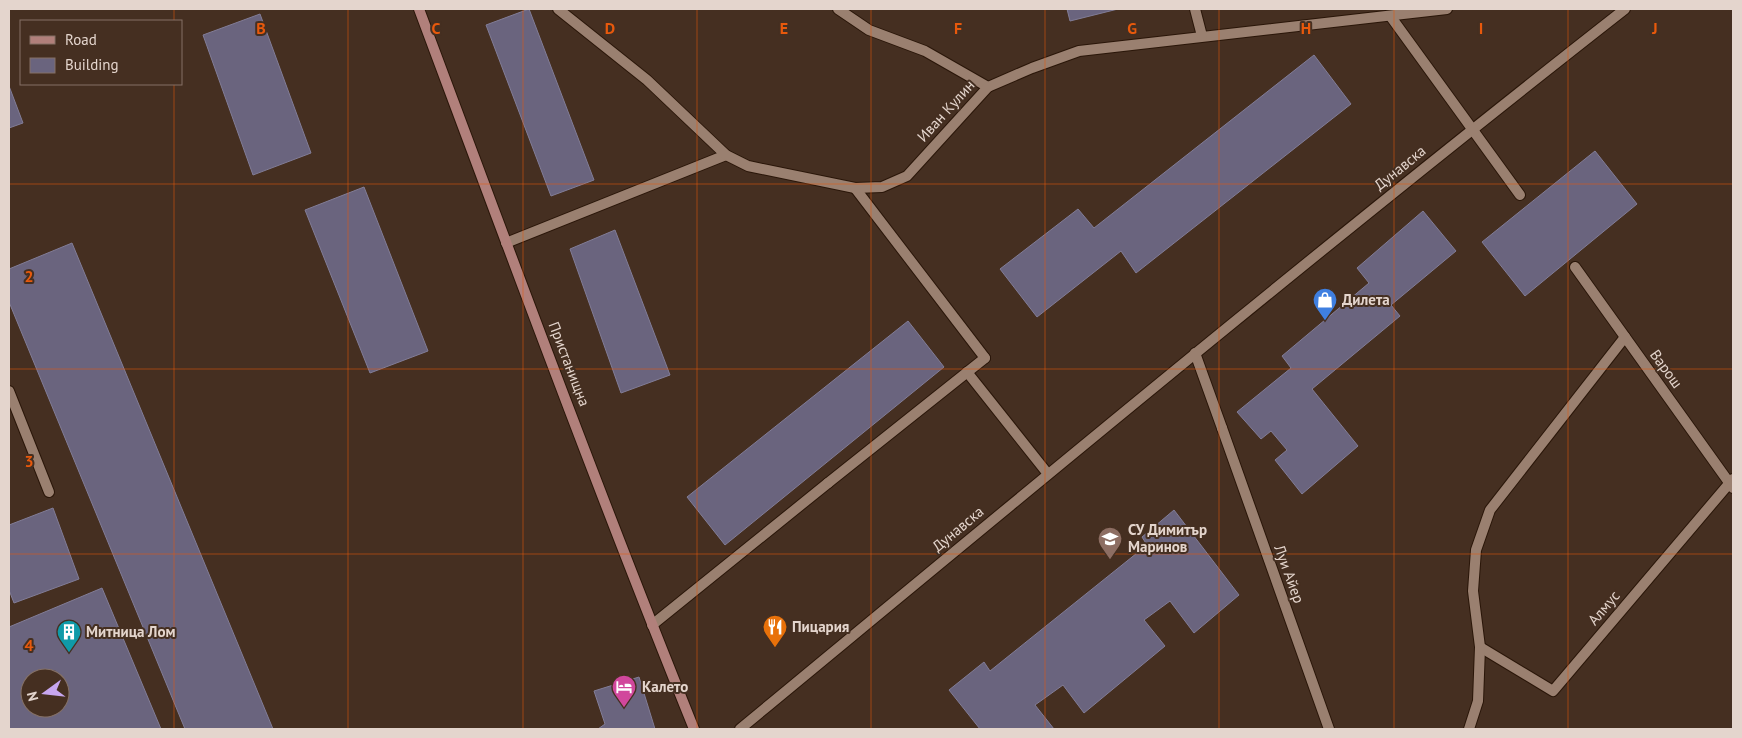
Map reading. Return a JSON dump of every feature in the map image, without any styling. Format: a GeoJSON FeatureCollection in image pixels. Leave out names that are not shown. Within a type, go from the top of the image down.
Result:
{"type":"FeatureCollection","features":[{"type":"Feature","properties":{"kind":"main road","name":"Пристанищна"},"geometry":{"type":"LineString","coordinates":[[419,9],[506,243],[652,625],[694,729]]}},
{"type":"Feature","properties":{"kind":"street","name":"Иван Кулин"},"geometry":{"type":"LineString","coordinates":[[558,9],[647,80],[726,154],[748,166],[855,188],[882,187],[907,176],[988,87],[1079,51],[1447,9]]}},
{"type":"Feature","properties":{"kind":"street"},"geometry":{"type":"LineString","coordinates":[[838,9],[869,30],[925,51],[988,87]]}},
{"type":"Feature","properties":{"kind":"street"},"geometry":{"type":"LineString","coordinates":[[1195,9],[1202,36]]}},
{"type":"Feature","properties":{"kind":"street","name":"Дунавска"},"geometry":{"type":"LineString","coordinates":[[740,729],[1195,353],[1472,129],[1625,9]]}},
{"type":"Feature","properties":{"kind":"street"},"geometry":{"type":"LineString","coordinates":[[1391,16],[1520,195]]}},
{"type":"Feature","properties":{"kind":"street"},"geometry":{"type":"LineString","coordinates":[[506,243],[726,154]]}},
{"type":"Feature","properties":{"kind":"street"},"geometry":{"type":"LineString","coordinates":[[652,625],[985,358],[855,188]]}},
{"type":"Feature","properties":{"kind":"street","name":"Варош"},"geometry":{"type":"LineString","coordinates":[[1575,267],[1732,484]]}},
{"type":"Feature","properties":{"kind":"street"},"geometry":{"type":"LineString","coordinates":[[1469,729],[1478,701],[1480,647],[1473,591],[1476,550],[1490,510],[1625,337]]}},
{"type":"Feature","properties":{"kind":"street","name":"Луи Айер"},"geometry":{"type":"LineString","coordinates":[[1195,353],[1329,729]]}},
{"type":"Feature","properties":{"kind":"street"},"geometry":{"type":"LineString","coordinates":[[967,372],[1048,474]]}},
{"type":"Feature","properties":{"kind":"street"},"geometry":{"type":"LineString","coordinates":[[9,391],[50,492]]}},
{"type":"Feature","properties":{"kind":"street","name":"Алмус"},"geometry":{"type":"LineString","coordinates":[[1480,647],[1553,691],[1732,484]]}},
{"type":"Feature","properties":{"kind":"building"},"geometry":{"type":"Polygon","coordinates":[[[529,9],[594,180],[551,196],[486,25],[529,9]]]}},
{"type":"Feature","properties":{"kind":"building"},"geometry":{"type":"Polygon","coordinates":[[[1067,9],[1118,9],[1070,21],[1067,9]]]}},
{"type":"Feature","properties":{"kind":"building"},"geometry":{"type":"Polygon","coordinates":[[[260,14],[311,153],[253,175],[203,35],[260,14]]]}},
{"type":"Feature","properties":{"kind":"building"},"geometry":{"type":"Polygon","coordinates":[[[1314,55],[1351,104],[1136,273],[1121,251],[1037,317],[1000,269],[1078,209],[1094,228],[1314,55]]]}},
{"type":"Feature","properties":{"kind":"building"},"geometry":{"type":"Polygon","coordinates":[[[9,86],[23,123],[9,128],[9,86]]]}},
{"type":"Feature","properties":{"kind":"building"},"geometry":{"type":"Polygon","coordinates":[[[1595,151],[1637,204],[1525,296],[1482,242],[1595,151]]]}},
{"type":"Feature","properties":{"kind":"building"},"geometry":{"type":"Polygon","coordinates":[[[364,187],[428,351],[370,373],[305,210],[364,187]]]}},
{"type":"Feature","properties":{"kind":"building"},"geometry":{"type":"Polygon","coordinates":[[[1423,211],[1456,251],[1391,305],[1400,316],[1312,389],[1358,446],[1302,494],[1275,460],[1287,450],[1271,431],[1261,439],[1237,412],[1291,368],[1282,356],[1369,283],[1357,268],[1423,211]]]}},
{"type":"Feature","properties":{"kind":"building"},"geometry":{"type":"Polygon","coordinates":[[[615,230],[670,375],[621,393],[570,249],[615,230]]]}},
{"type":"Feature","properties":{"kind":"building"},"geometry":{"type":"Polygon","coordinates":[[[72,243],[273,729],[185,729],[9,302],[9,269],[72,243]]]}},
{"type":"Feature","properties":{"kind":"building"},"geometry":{"type":"Polygon","coordinates":[[[908,321],[944,367],[725,545],[687,497],[908,321]]]}},
{"type":"Feature","properties":{"kind":"building"},"geometry":{"type":"Polygon","coordinates":[[[53,508],[79,579],[14,603],[9,590],[9,525],[53,508]]]}},
{"type":"Feature","properties":{"kind":"building"},"geometry":{"type":"Polygon","coordinates":[[[1174,510],[1239,595],[1194,633],[1170,601],[1144,620],[1165,646],[1084,713],[1063,685],[1035,705],[1054,729],[980,729],[949,690],[984,662],[990,671],[1147,545],[1142,537],[1174,510]]]}},
{"type":"Feature","properties":{"kind":"building","name":"Митница Лом"},"geometry":{"type":"Polygon","coordinates":[[[102,588],[161,729],[9,729],[9,627],[102,588]]]}},
{"type":"Feature","properties":{"kind":"building","name":"Калето"},"geometry":{"type":"Polygon","coordinates":[[[639,677],[655,729],[598,729],[605,724],[594,691],[639,677]]]}},
{"type":"Feature","properties":{"kind":"place","name":"Дилета"},"geometry":{"type":"Point","coordinates":[1325,321]}},
{"type":"Feature","properties":{"kind":"place","name":"СУ Димитър Маринов"},"geometry":{"type":"Point","coordinates":[1110,560]}},
{"type":"Feature","properties":{"kind":"place","name":"Пицария"},"geometry":{"type":"Point","coordinates":[775,648]}},
{"type":"Feature","properties":{"kind":"place","name":"Митница Лом"},"geometry":{"type":"Point","coordinates":[69,653]}},
{"type":"Feature","properties":{"kind":"place","name":"Калето"},"geometry":{"type":"Point","coordinates":[624,708]}}]}
